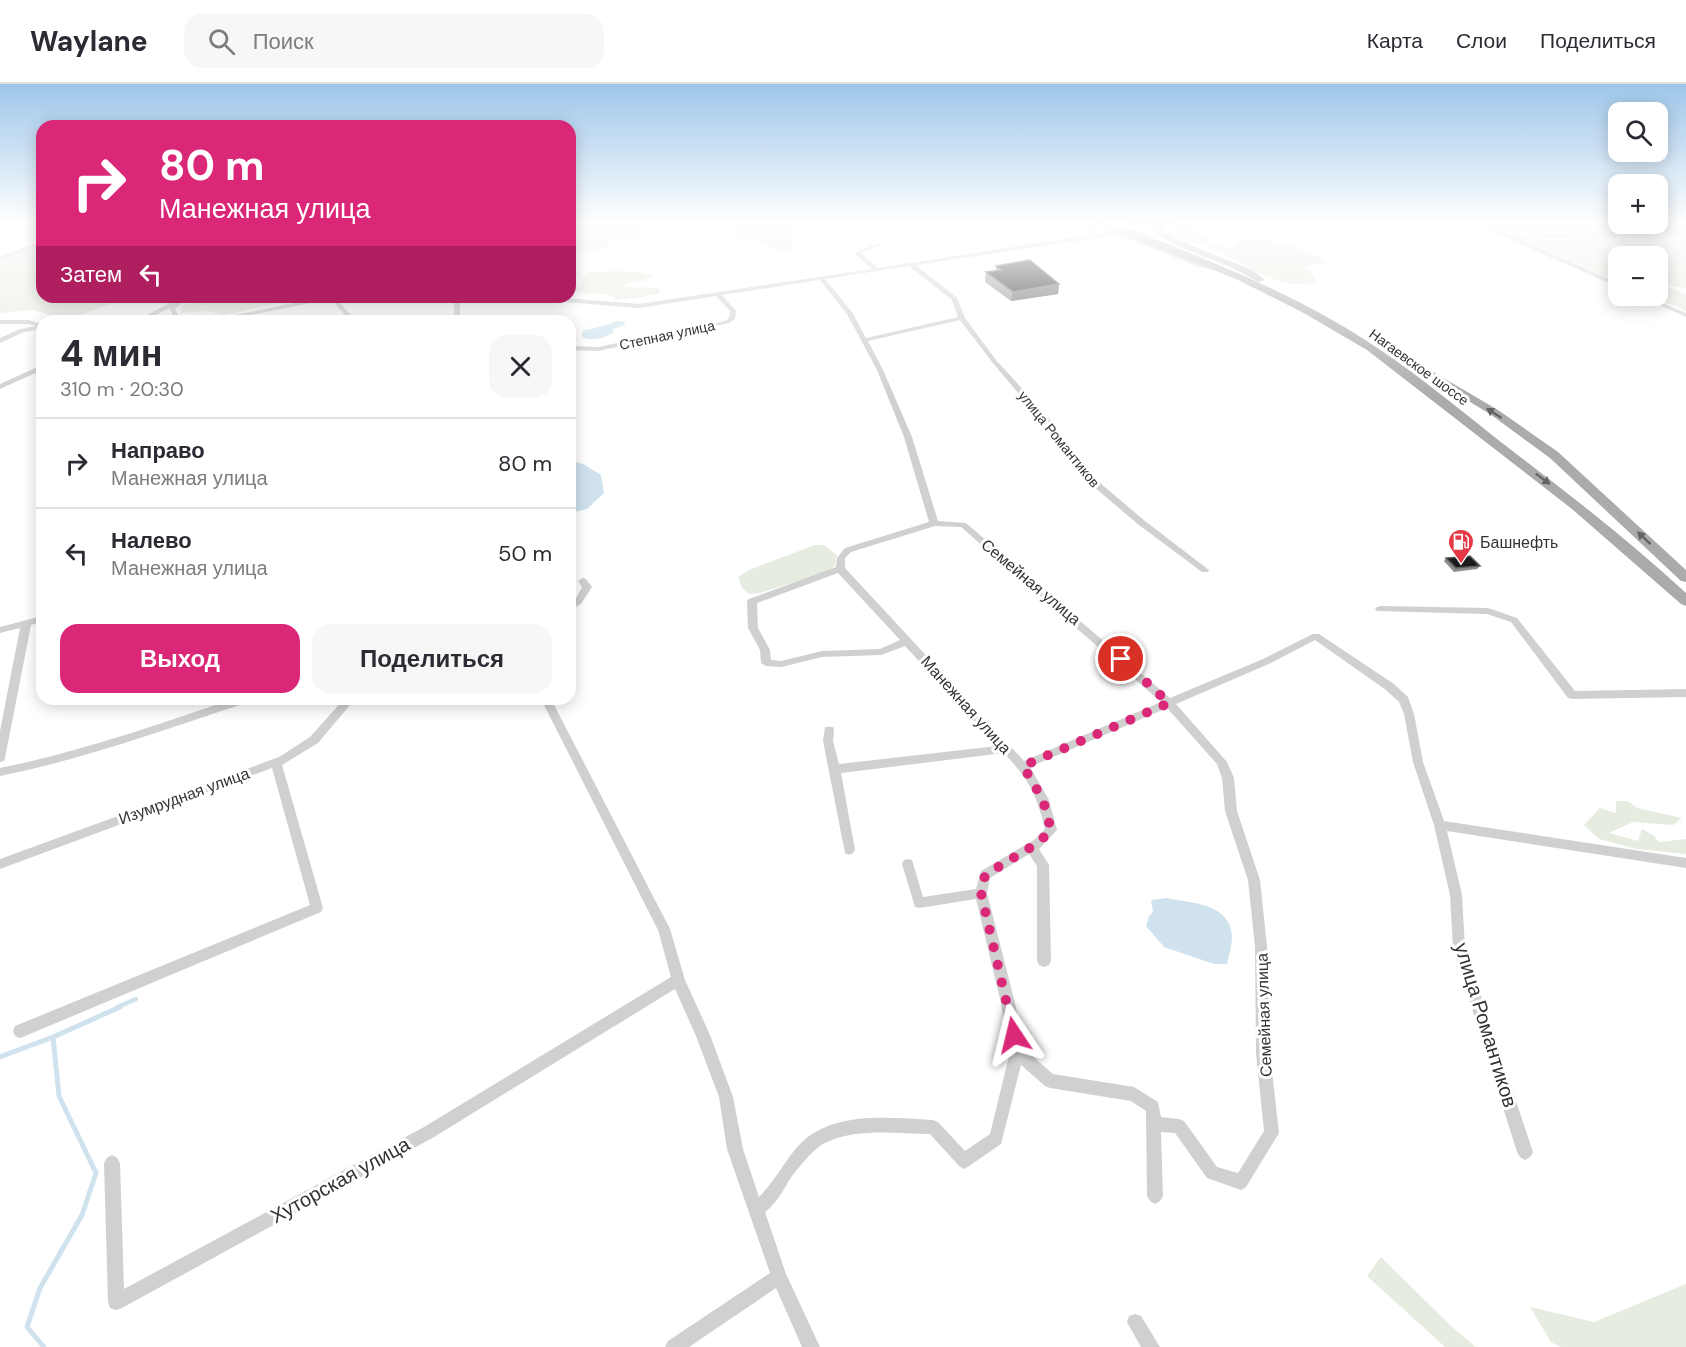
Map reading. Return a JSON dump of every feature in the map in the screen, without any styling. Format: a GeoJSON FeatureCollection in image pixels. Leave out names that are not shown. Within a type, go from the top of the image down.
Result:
{"type":"FeatureCollection","features":[{"type":"Feature","properties":{"kind":"main road","name":"Нагаевское шоссе"},"geometry":{"type":"LineString","coordinates":[[1245,281],[1305,310],[1369,347],[1414,379],[1625,544],[1686,601]]}},
{"type":"Feature","properties":{"kind":"main road","name":"Нагаевское шоссе"},"geometry":{"type":"LineString","coordinates":[[1263,281],[1385,346],[1526,434],[1563,464],[1686,578]]}},
{"type":"Feature","properties":{"kind":"main road"},"geometry":{"type":"LineString","coordinates":[[1489,438],[1516,451],[1535,450],[1537,447],[1526,434]]}},
{"type":"Feature","properties":{"kind":"street"},"geometry":{"type":"LineString","coordinates":[[576,302],[639,306],[801,281]]}},
{"type":"Feature","properties":{"kind":"street"},"geometry":{"type":"LineString","coordinates":[[823,281],[850,313],[880,370],[908,437],[934,523],[848,549],[841,558],[840,569],[752,601],[753,628],[765,650],[766,663],[781,664],[822,654],[880,652],[907,641]]}},
{"type":"Feature","properties":{"kind":"street","name":"улица Романтиков"},"geometry":{"type":"LineString","coordinates":[[932,281],[955,299],[962,318],[1001,369],[1045,419],[1084,474],[1142,523],[1205,570]]}},
{"type":"Feature","properties":{"kind":"street","name":"Степная улица"},"geometry":{"type":"LineString","coordinates":[[576,348],[598,349],[727,322],[732,319],[733,311],[717,294]]}},
{"type":"Feature","properties":{"kind":"street"},"geometry":{"type":"LineString","coordinates":[[150,315],[176,303]]}},
{"type":"Feature","properties":{"kind":"street"},"geometry":{"type":"LineString","coordinates":[[175,315],[172,309],[180,303]]}},
{"type":"Feature","properties":{"kind":"street"},"geometry":{"type":"LineString","coordinates":[[240,315],[301,303]]}},
{"type":"Feature","properties":{"kind":"street"},"geometry":{"type":"LineString","coordinates":[[337,303],[348,315]]}},
{"type":"Feature","properties":{"kind":"street"},"geometry":{"type":"LineString","coordinates":[[1665,306],[1686,315]]}},
{"type":"Feature","properties":{"kind":"street"},"geometry":{"type":"LineString","coordinates":[[864,340],[962,318]]}},
{"type":"Feature","properties":{"kind":"street"},"geometry":{"type":"LineString","coordinates":[[0,322],[29,322],[36,325]]}},
{"type":"Feature","properties":{"kind":"street"},"geometry":{"type":"LineString","coordinates":[[0,341],[22,330],[36,328]]}},
{"type":"Feature","properties":{"kind":"street"},"geometry":{"type":"LineString","coordinates":[[0,387],[36,370]]}},
{"type":"Feature","properties":{"kind":"street","name":"Семейная улица"},"geometry":{"type":"LineString","coordinates":[[934,523],[963,525],[1169,703],[1222,762],[1228,778],[1231,811],[1254,880],[1262,947],[1263,1053],[1272,1133],[1241,1182],[1212,1173],[1179,1126],[1154,1124]]}},
{"type":"Feature","properties":{"kind":"street","name":"Манежная улица"},"geometry":{"type":"LineString","coordinates":[[840,569],[1023,766],[1043,800],[1051,830],[1031,847],[985,875],[981,893]]}},
{"type":"Feature","properties":{"kind":"street"},"geometry":{"type":"LineString","coordinates":[[576,603],[587,587],[584,581]]}},
{"type":"Feature","properties":{"kind":"street"},"geometry":{"type":"LineString","coordinates":[[1380,609],[1488,611],[1514,620],[1572,695],[1686,693]]}},
{"type":"Feature","properties":{"kind":"street"},"geometry":{"type":"LineString","coordinates":[[0,630],[36,621]]}},
{"type":"Feature","properties":{"kind":"street"},"geometry":{"type":"LineString","coordinates":[[0,758],[26,624]]}},
{"type":"Feature","properties":{"kind":"street","name":"улица Романтиков"},"geometry":{"type":"LineString","coordinates":[[1169,703],[1267,661],[1316,636],[1390,687],[1404,700],[1410,714],[1418,762],[1440,825],[1456,895],[1459,948],[1525,1152]]}},
{"type":"Feature","properties":{"kind":"street"},"geometry":{"type":"LineString","coordinates":[[1023,766],[1169,703]]}},
{"type":"Feature","properties":{"kind":"street"},"geometry":{"type":"LineString","coordinates":[[0,772],[44,763],[106,745],[227,705]]}},
{"type":"Feature","properties":{"kind":"street","name":"Изумрудная улица"},"geometry":{"type":"LineString","coordinates":[[0,864],[276,762],[314,740],[345,705]]}},
{"type":"Feature","properties":{"kind":"street"},"geometry":{"type":"LineString","coordinates":[[549,705],[664,929],[678,980],[703,1035],[726,1096],[735,1149],[779,1276],[812,1347]]}},
{"type":"Feature","properties":{"kind":"street"},"geometry":{"type":"LineString","coordinates":[[829,730],[828,741],[849,850]]}},
{"type":"Feature","properties":{"kind":"street"},"geometry":{"type":"LineString","coordinates":[[835,769],[1006,749]]}},
{"type":"Feature","properties":{"kind":"street"},"geometry":{"type":"LineString","coordinates":[[20,1031],[317,908],[276,762]]}},
{"type":"Feature","properties":{"kind":"street"},"geometry":{"type":"LineString","coordinates":[[1440,825],[1686,863]]}},
{"type":"Feature","properties":{"kind":"street"},"geometry":{"type":"LineString","coordinates":[[1031,847],[1043,865],[1044,961]]}},
{"type":"Feature","properties":{"kind":"street"},"geometry":{"type":"LineString","coordinates":[[756,1209],[766,1204],[789,1168],[821,1136],[852,1128],[889,1125],[933,1127],[964,1161],[996,1138],[1017,1052],[1008,1003],[981,893],[920,903],[908,864]]}},
{"type":"Feature","properties":{"kind":"street","name":"Хуторская улица"},"geometry":{"type":"LineString","coordinates":[[112,1163],[116,1302],[429,1132],[678,980]]}},
{"type":"Feature","properties":{"kind":"street"},"geometry":{"type":"LineString","coordinates":[[1017,1052],[1050,1081],[1134,1094],[1153,1107],[1155,1196]]}},
{"type":"Feature","properties":{"kind":"street"},"geometry":{"type":"LineString","coordinates":[[674,1347],[779,1276]]}},
{"type":"Feature","properties":{"kind":"street"},"geometry":{"type":"LineString","coordinates":[[1135,1322],[1151,1347]]}},
{"type":"Feature","properties":{"kind":"shaded area"},"geometry":{"type":"Polygon","coordinates":[[[0,281],[36,281],[36,303],[112,303],[80,315],[48,315],[34,310],[0,313],[0,281]]]}},
{"type":"Feature","properties":{"kind":"shaded area"},"geometry":{"type":"Polygon","coordinates":[[[581,281],[641,281],[626,284],[624,287],[659,288],[660,293],[614,300],[615,297],[610,295],[576,291],[576,288],[582,284],[581,281]]]}},
{"type":"Feature","properties":{"kind":"shaded area"},"geometry":{"type":"Polygon","coordinates":[[[1281,281],[1316,281],[1303,284],[1281,281]]]}},
{"type":"Feature","properties":{"kind":"shaded area"},"geometry":{"type":"Polygon","coordinates":[[[1668,281],[1686,281],[1686,288],[1668,286],[1668,281]]]}},
{"type":"Feature","properties":{"kind":"shaded area"},"geometry":{"type":"Polygon","coordinates":[[[1668,287],[1686,294],[1686,311],[1668,303],[1668,287]]]}},
{"type":"Feature","properties":{"kind":"shaded area"},"geometry":{"type":"Polygon","coordinates":[[[187,303],[279,303],[223,315],[207,311],[181,313],[180,307],[187,303]]]}},
{"type":"Feature","properties":{"kind":"shaded area"},"geometry":{"type":"Polygon","coordinates":[[[815,545],[824,545],[837,555],[835,565],[830,571],[760,593],[749,594],[742,588],[738,577],[749,570],[815,545]]]}},
{"type":"Feature","properties":{"kind":"shaded area"},"geometry":{"type":"Polygon","coordinates":[[[1616,801],[1628,801],[1637,808],[1682,818],[1673,825],[1633,822],[1609,833],[1638,841],[1642,829],[1653,835],[1659,842],[1686,839],[1686,854],[1637,849],[1599,839],[1584,825],[1600,808],[1616,813],[1616,801]]]}},
{"type":"Feature","properties":{"kind":"shaded area"},"geometry":{"type":"Polygon","coordinates":[[[1381,1257],[1453,1328],[1476,1347],[1445,1347],[1367,1276],[1381,1257]]]}},
{"type":"Feature","properties":{"kind":"shaded area"},"geometry":{"type":"Polygon","coordinates":[[[1686,1284],[1686,1347],[1561,1347],[1551,1342],[1530,1307],[1594,1322],[1686,1284]]]}},
{"type":"Feature","properties":{"kind":"water"},"geometry":{"type":"Polygon","coordinates":[[[615,321],[626,322],[603,338],[582,337],[582,332],[585,330],[615,321]]]}},
{"type":"Feature","properties":{"kind":"water"},"geometry":{"type":"Polygon","coordinates":[[[576,462],[601,475],[604,493],[587,509],[576,512],[576,462]]]}},
{"type":"Feature","properties":{"kind":"water"},"geometry":{"type":"Polygon","coordinates":[[[1167,898],[1205,905],[1221,914],[1227,921],[1232,934],[1227,964],[1214,964],[1164,947],[1146,926],[1153,912],[1151,900],[1167,898]]]}},
{"type":"Feature","properties":{"kind":"building"},"geometry":{"type":"Polygon","coordinates":[[[998,281],[1055,281],[1059,284],[1013,292],[998,281]]]}},
{"type":"Feature","properties":{"kind":"building"},"geometry":{"type":"Polygon","coordinates":[[[1470,556],[1480,566],[1456,568],[1446,558],[1470,556]]]}},
{"type":"Feature","properties":{"kind":"waterway"},"geometry":{"type":"LineString","coordinates":[[116,1008],[136,999]]}},
{"type":"Feature","properties":{"kind":"waterway"},"geometry":{"type":"LineString","coordinates":[[53,1037],[120,1007]]}},
{"type":"Feature","properties":{"kind":"waterway"},"geometry":{"type":"LineString","coordinates":[[0,1057],[53,1037]]}},
{"type":"Feature","properties":{"kind":"waterway"},"geometry":{"type":"LineString","coordinates":[[44,1347],[27,1327],[40,1288],[82,1215],[96,1173],[59,1096],[53,1037]]}},
{"type":"Feature","properties":{"kind":"place","name":"Башнефть"},"geometry":{"type":"Point","coordinates":[1461,565]}},
{"type":"Feature","properties":{"kind":"route"},"geometry":{"type":"LineString","coordinates":[[1014,1035],[981,893],[985,875],[1038,843],[1051,830],[1043,800],[1023,766],[1169,703],[1121,659]]}}]}
